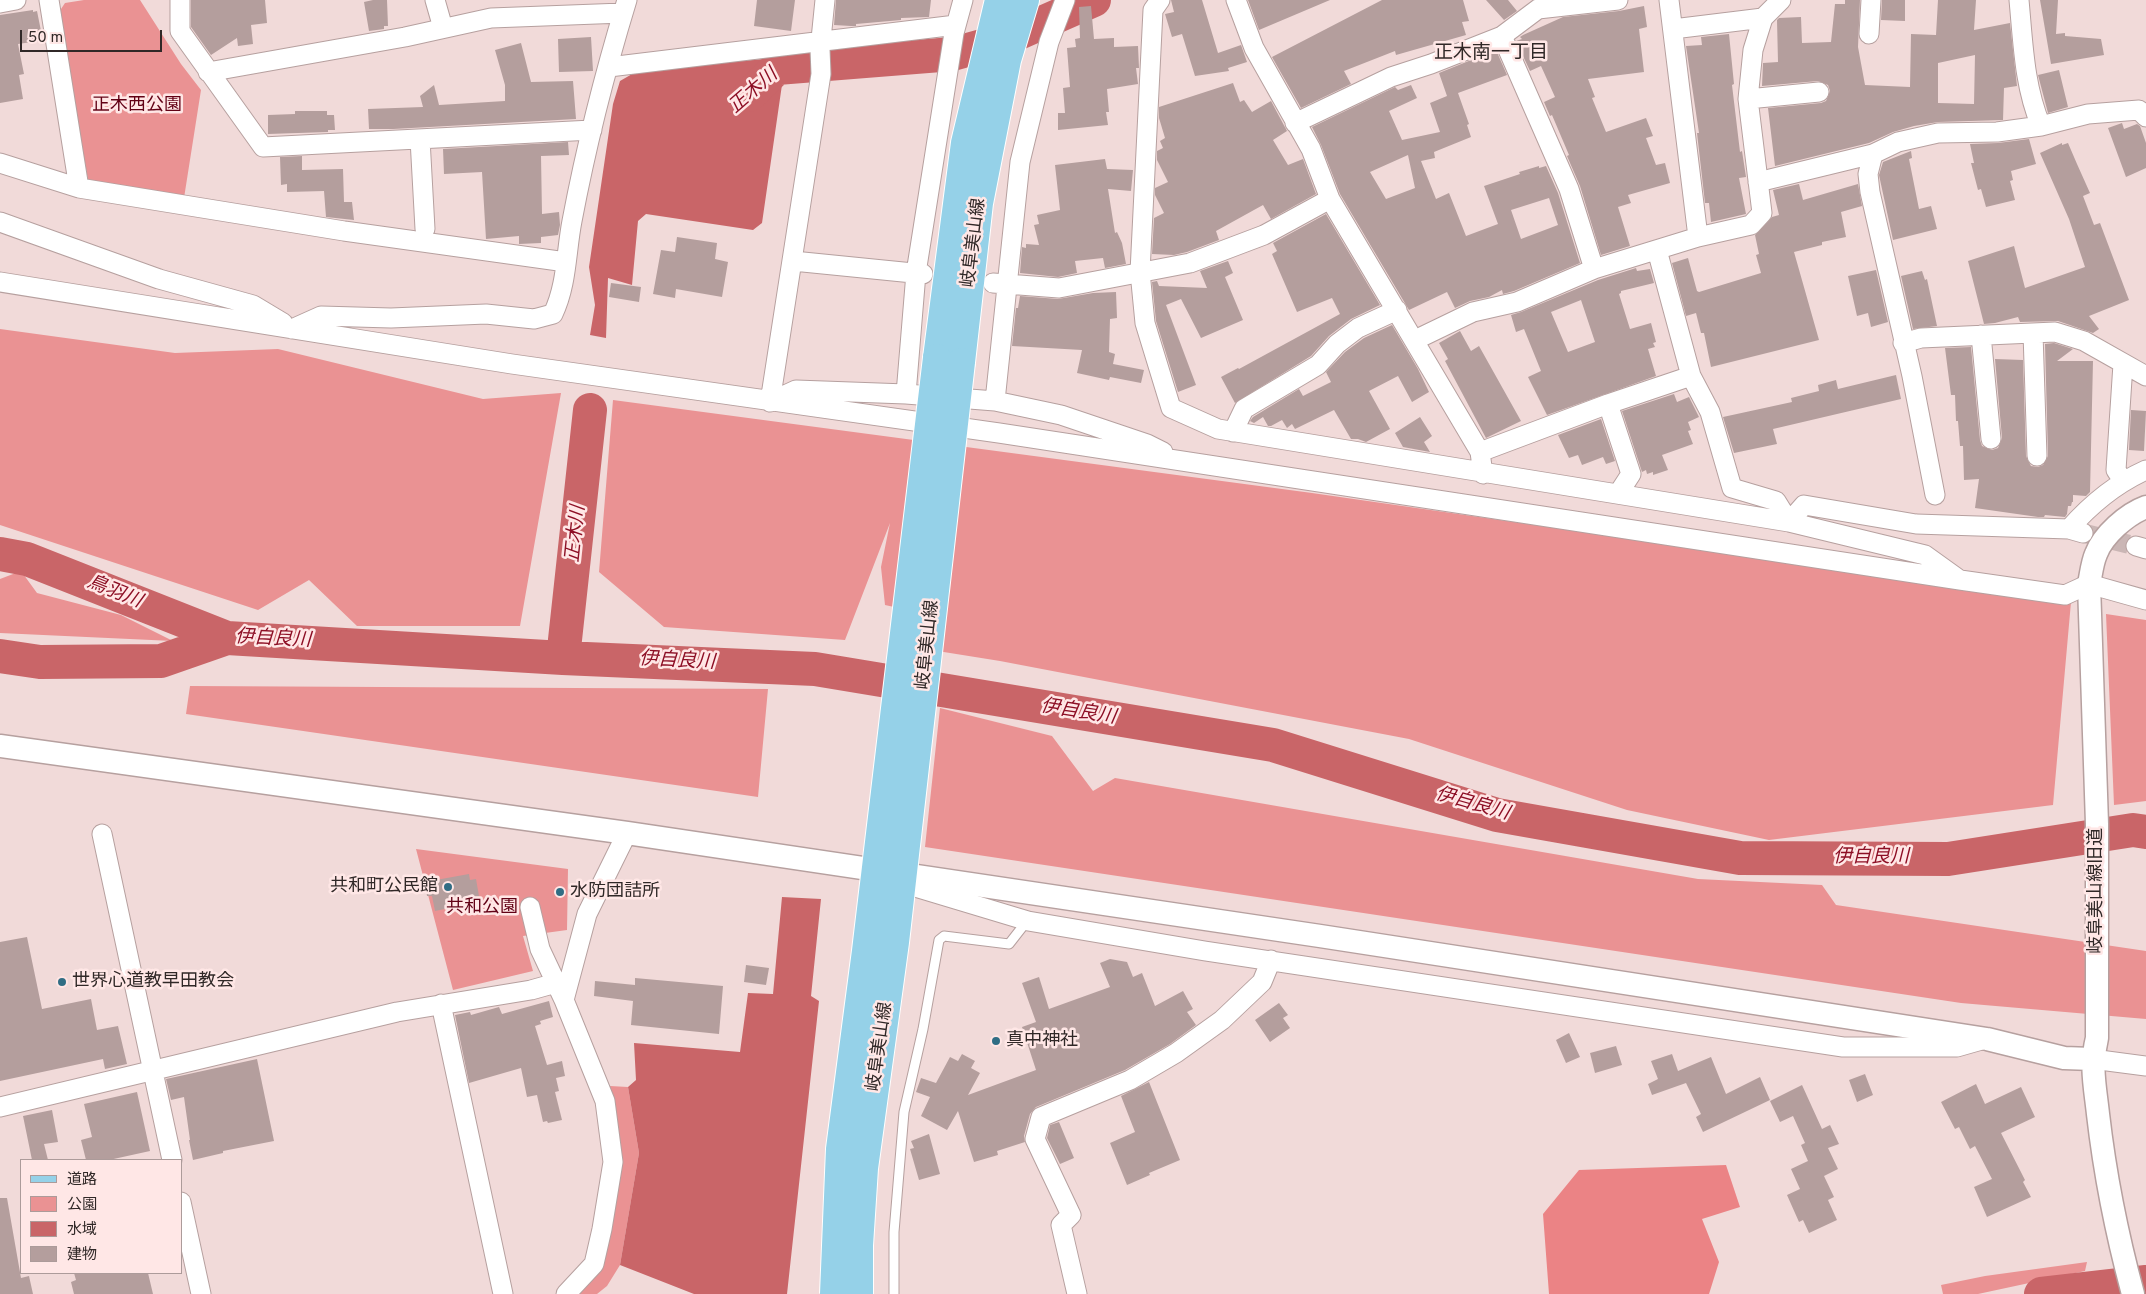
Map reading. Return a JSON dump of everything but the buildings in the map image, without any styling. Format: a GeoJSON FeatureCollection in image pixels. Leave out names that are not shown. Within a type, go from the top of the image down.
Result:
{"type":"FeatureCollection","features":[{"type":"Feature","properties":{"kind":"main road","name":"岐阜美山線"},"geometry":{"type":"LineString","coordinates":[[859,1294],[859,1245],[864,1168],[895,942],[949,360],[965,143],[999,0]]}},
{"type":"Feature","properties":{"kind":"main road","name":"岐阜美山線"},"geometry":{"type":"LineString","coordinates":[[834,1294],[840,1149],[949,360],[1007,60],[1025,0]]}},
{"type":"Feature","properties":{"kind":"street"},"geometry":{"type":"LineString","coordinates":[[0,3],[16,0]]}},
{"type":"Feature","properties":{"kind":"street"},"geometry":{"type":"LineString","coordinates":[[49,0],[79,188]]}},
{"type":"Feature","properties":{"kind":"street"},"geometry":{"type":"LineString","coordinates":[[180,0],[180,31],[263,147],[592,130]]}},
{"type":"Feature","properties":{"kind":"street"},"geometry":{"type":"LineString","coordinates":[[435,0],[443,28]]}},
{"type":"Feature","properties":{"kind":"street"},"geometry":{"type":"LineString","coordinates":[[770,402],[821,74],[820,45],[825,0]]}},
{"type":"Feature","properties":{"kind":"street"},"geometry":{"type":"LineString","coordinates":[[906,394],[920,273],[955,29],[962,0]]}},
{"type":"Feature","properties":{"kind":"street"},"geometry":{"type":"LineString","coordinates":[[995,401],[1000,284],[1020,162],[1049,42],[1065,0]]}},
{"type":"Feature","properties":{"kind":"street"},"geometry":{"type":"LineString","coordinates":[[1160,0],[1153,10],[1140,272],[1145,322],[1171,408],[1218,429],[1232,432],[1789,522],[1925,555],[1960,580]]}},
{"type":"Feature","properties":{"kind":"street"},"geometry":{"type":"LineString","coordinates":[[1236,0],[1254,48],[1311,149],[1330,199],[1480,452],[1483,474]]}},
{"type":"Feature","properties":{"kind":"street"},"geometry":{"type":"LineString","coordinates":[[1295,123],[1391,77],[1431,64],[1502,36],[1534,5],[1618,0]]}},
{"type":"Feature","properties":{"kind":"street"},"geometry":{"type":"LineString","coordinates":[[1669,0],[1698,238]]}},
{"type":"Feature","properties":{"kind":"street"},"geometry":{"type":"LineString","coordinates":[[1415,340],[1473,312],[1517,302],[1594,269],[1698,238],[1751,225],[1762,213],[1748,99],[1753,50],[1763,18],[1781,0]]}},
{"type":"Feature","properties":{"kind":"street"},"geometry":{"type":"LineString","coordinates":[[1869,34],[1871,0]]}},
{"type":"Feature","properties":{"kind":"street"},"geometry":{"type":"LineString","coordinates":[[2019,0],[2026,71],[2034,109],[2041,126]]}},
{"type":"Feature","properties":{"kind":"street"},"geometry":{"type":"LineString","coordinates":[[208,72],[491,18],[625,6],[592,130],[571,222],[561,298],[553,314],[534,319],[486,314],[391,318],[321,316],[292,329]]}},
{"type":"Feature","properties":{"kind":"street"},"geometry":{"type":"LineString","coordinates":[[1673,29],[1763,18]]}},
{"type":"Feature","properties":{"kind":"street"},"geometry":{"type":"LineString","coordinates":[[609,67],[955,29]]}},
{"type":"Feature","properties":{"kind":"street"},"geometry":{"type":"LineString","coordinates":[[1502,36],[1570,189],[1594,269]]}},
{"type":"Feature","properties":{"kind":"street"},"geometry":{"type":"LineString","coordinates":[[1748,99],[1819,92]]}},
{"type":"Feature","properties":{"kind":"street"},"geometry":{"type":"LineString","coordinates":[[1758,182],[1873,154],[1898,142],[1938,134],[1997,132],[2041,126],[2088,114],[2139,110],[2146,117]]}},
{"type":"Feature","properties":{"kind":"street"},"geometry":{"type":"LineString","coordinates":[[420,139],[425,229]]}},
{"type":"Feature","properties":{"kind":"street"},"geometry":{"type":"LineString","coordinates":[[1873,154],[1868,174],[1870,192],[1912,376],[1935,495]]}},
{"type":"Feature","properties":{"kind":"street"},"geometry":{"type":"LineString","coordinates":[[0,163],[79,188],[344,231],[566,262]]}},
{"type":"Feature","properties":{"kind":"street"},"geometry":{"type":"LineString","coordinates":[[1000,284],[1059,288],[1190,263],[1264,235],[1330,199]]}},
{"type":"Feature","properties":{"kind":"street"},"geometry":{"type":"LineString","coordinates":[[0,222],[158,279],[252,305],[292,329]]}},
{"type":"Feature","properties":{"kind":"street"},"geometry":{"type":"LineString","coordinates":[[1657,250],[1691,376],[1710,412],[1732,488],[1776,501],[1789,522]]}},
{"type":"Feature","properties":{"kind":"street"},"geometry":{"type":"LineString","coordinates":[[793,260],[920,273]]}},
{"type":"Feature","properties":{"kind":"street"},"geometry":{"type":"LineString","coordinates":[[0,282],[770,402],[1181,461],[1960,580],[2065,595],[2089,584],[2146,600]]}},
{"type":"Feature","properties":{"kind":"street"},"geometry":{"type":"LineString","coordinates":[[1232,432],[1244,409],[1318,365],[1337,344],[1358,328],[1397,310]]}},
{"type":"Feature","properties":{"kind":"street"},"geometry":{"type":"LineString","coordinates":[[2033,332],[2037,456]]}},
{"type":"Feature","properties":{"kind":"street"},"geometry":{"type":"LineString","coordinates":[[1903,343],[1921,338],[2055,332],[2084,341],[2146,376]]}},
{"type":"Feature","properties":{"kind":"street"},"geometry":{"type":"LineString","coordinates":[[1981,335],[1992,439]]}},
{"type":"Feature","properties":{"kind":"street"},"geometry":{"type":"LineString","coordinates":[[2123,364],[2116,470],[2123,481]]}},
{"type":"Feature","properties":{"kind":"street"},"geometry":{"type":"LineString","coordinates":[[1480,452],[1608,404],[1691,376]]}},
{"type":"Feature","properties":{"kind":"street"},"geometry":{"type":"LineString","coordinates":[[770,402],[796,390],[906,394],[995,401],[1070,418],[1148,444],[1181,461]]}},
{"type":"Feature","properties":{"kind":"street"},"geometry":{"type":"LineString","coordinates":[[1608,404],[1631,474],[1618,494]]}},
{"type":"Feature","properties":{"kind":"street"},"geometry":{"type":"LineString","coordinates":[[1789,522],[1804,505],[1916,524],[2076,531],[2087,509],[2123,481],[2146,470]]}},
{"type":"Feature","properties":{"kind":"street","name":"岐阜美山線旧道"},"geometry":{"type":"LineString","coordinates":[[2133,1294],[2118,1238],[2102,1148],[2094,1048],[2097,824],[2089,584],[2096,553],[2116,526],[2136,511],[2146,507]]}},
{"type":"Feature","properties":{"kind":"street"},"geometry":{"type":"LineString","coordinates":[[0,746],[627,833],[1320,936],[1987,1038],[2064,1058],[2094,1048],[2146,1066]]}},
{"type":"Feature","properties":{"kind":"street"},"geometry":{"type":"LineString","coordinates":[[564,1000],[587,914],[627,833]]}},
{"type":"Feature","properties":{"kind":"street"},"geometry":{"type":"LineString","coordinates":[[102,834],[172,1159]]}},
{"type":"Feature","properties":{"kind":"street"},"geometry":{"type":"LineString","coordinates":[[915,887],[1028,921],[1205,951],[1842,1047],[1956,1047],[1987,1038]]}},
{"type":"Feature","properties":{"kind":"street"},"geometry":{"type":"LineString","coordinates":[[530,907],[540,949],[564,1000],[605,1102],[613,1162],[594,1264],[566,1294]]}},
{"type":"Feature","properties":{"kind":"street"},"geometry":{"type":"LineString","coordinates":[[1077,1294],[1062,1225],[1071,1215],[1035,1139],[1041,1117],[1130,1080],[1176,1053],[1222,1020],[1262,982],[1270,960]]}},
{"type":"Feature","properties":{"kind":"street"},"geometry":{"type":"LineString","coordinates":[[0,1107],[154,1072],[397,1012],[531,990],[556,983]]}},
{"type":"Feature","properties":{"kind":"street"},"geometry":{"type":"LineString","coordinates":[[441,1004],[502,1294]]}},
{"type":"Feature","properties":{"kind":"street"},"geometry":{"type":"LineString","coordinates":[[182,1207],[200,1294]]}},
{"type":"Feature","properties":{"kind":"lane"},"geometry":{"type":"LineString","coordinates":[[894,1294],[894,1232],[904,1112],[923,1029],[939,940],[944,936],[1009,944],[1028,921]]}},
{"type":"Feature","properties":{"kind":"green space","name":"正木西公園"},"geometry":{"type":"Polygon","coordinates":[[[84,0],[140,0],[181,64],[201,90],[184,198],[88,180],[59,12],[65,3],[84,0]]]}},
{"type":"Feature","properties":{"kind":"green space"},"geometry":{"type":"Polygon","coordinates":[[[0,329],[175,353],[278,349],[483,399],[561,393],[520,626],[357,626],[309,580],[258,610],[0,525],[0,329]]]}},
{"type":"Feature","properties":{"kind":"green space"},"geometry":{"type":"Polygon","coordinates":[[[613,400],[1312,493],[2071,602],[2053,805],[1769,840],[1627,810],[1409,739],[1000,661],[925,649],[935,616],[885,605],[881,567],[890,523],[845,640],[664,627],[599,572],[613,400]]]}},
{"type":"Feature","properties":{"kind":"green space"},"geometry":{"type":"Polygon","coordinates":[[[21,571],[37,593],[121,615],[173,641],[0,633],[0,579],[21,571]]]}},
{"type":"Feature","properties":{"kind":"green space"},"geometry":{"type":"Polygon","coordinates":[[[2106,614],[2146,620],[2146,801],[2114,805],[2106,614]]]}},
{"type":"Feature","properties":{"kind":"green space"},"geometry":{"type":"Polygon","coordinates":[[[190,686],[768,689],[758,797],[186,714],[190,686]]]}},
{"type":"Feature","properties":{"kind":"green space"},"geometry":{"type":"Polygon","coordinates":[[[940,708],[1052,736],[1093,791],[1115,778],[1698,879],[1822,885],[1836,905],[2146,951],[2146,1019],[1961,1003],[925,847],[940,708]]]}},
{"type":"Feature","properties":{"kind":"green space","name":"共和公園"},"geometry":{"type":"Polygon","coordinates":[[[416,849],[568,869],[567,930],[523,936],[533,971],[453,990],[416,849]]]}},
{"type":"Feature","properties":{"kind":"green space"},"geometry":{"type":"Polygon","coordinates":[[[610,1086],[628,1087],[639,1153],[620,1265],[607,1286],[597,1294],[574,1294],[604,1255],[621,1144],[612,1114],[610,1086]]]}},
{"type":"Feature","properties":{"kind":"green space"},"geometry":{"type":"Polygon","coordinates":[[[2087,1262],[2085,1271],[1978,1294],[1943,1294],[1941,1285],[1985,1276],[2087,1262]]]}},
{"type":"Feature","properties":{"kind":"shaded area"},"geometry":{"type":"Polygon","coordinates":[[[1726,1165],[1740,1207],[1702,1219],[1719,1262],[1709,1294],[1549,1294],[1543,1214],[1579,1170],[1726,1165]]]}},
{"type":"Feature","properties":{"kind":"water"},"geometry":{"type":"Polygon","coordinates":[[[786,57],[762,223],[753,230],[646,214],[638,221],[632,285],[608,278],[606,338],[590,335],[595,305],[589,267],[613,104],[620,81],[639,70],[786,57]]]}},
{"type":"Feature","properties":{"kind":"water"},"geometry":{"type":"Polygon","coordinates":[[[782,897],[821,899],[811,996],[819,1001],[787,1294],[694,1294],[620,1265],[639,1153],[628,1087],[636,1080],[634,1043],[740,1052],[748,993],[773,994],[782,897]]]}},
{"type":"Feature","properties":{"kind":"waterway","name":"正木川"},"geometry":{"type":"LineString","coordinates":[[749,95],[777,68],[953,54],[1003,40],[1094,0]]}},
{"type":"Feature","properties":{"kind":"waterway","name":"正木川"},"geometry":{"type":"LineString","coordinates":[[563,658],[590,410]]}},
{"type":"Feature","properties":{"kind":"waterway","name":"鳥羽川"},"geometry":{"type":"LineString","coordinates":[[0,554],[27,559],[227,638]]}},
{"type":"Feature","properties":{"kind":"waterway","name":"伊自良川"},"geometry":{"type":"LineString","coordinates":[[0,656],[40,662],[161,661],[227,638],[563,658],[815,669],[1273,745],[1497,815],[1740,858],[1948,859],[2133,830],[2146,832]]}},
{"type":"Feature","properties":{"kind":"waterway"},"geometry":{"type":"LineString","coordinates":[[2041,1294],[2146,1282]]}},
{"type":"Feature","properties":{"kind":"tunnel"},"geometry":{"type":"LineString","coordinates":[[2083,533],[2136,546]]}},
{"type":"Feature","properties":{"kind":"place","name":"共和町公民館"},"geometry":{"type":"Point","coordinates":[448,887]}},
{"type":"Feature","properties":{"kind":"place","name":"水防団詰所"},"geometry":{"type":"Point","coordinates":[560,892]}},
{"type":"Feature","properties":{"kind":"place","name":"世界心道教早田教会"},"geometry":{"type":"Point","coordinates":[62,982]}},
{"type":"Feature","properties":{"kind":"place","name":"真中神社"},"geometry":{"type":"Point","coordinates":[996,1041]}},
{"type":"Feature","properties":{"kind":"district","name":"正木南一丁目"},"geometry":{"type":"Point","coordinates":[1491,54]}}]}
